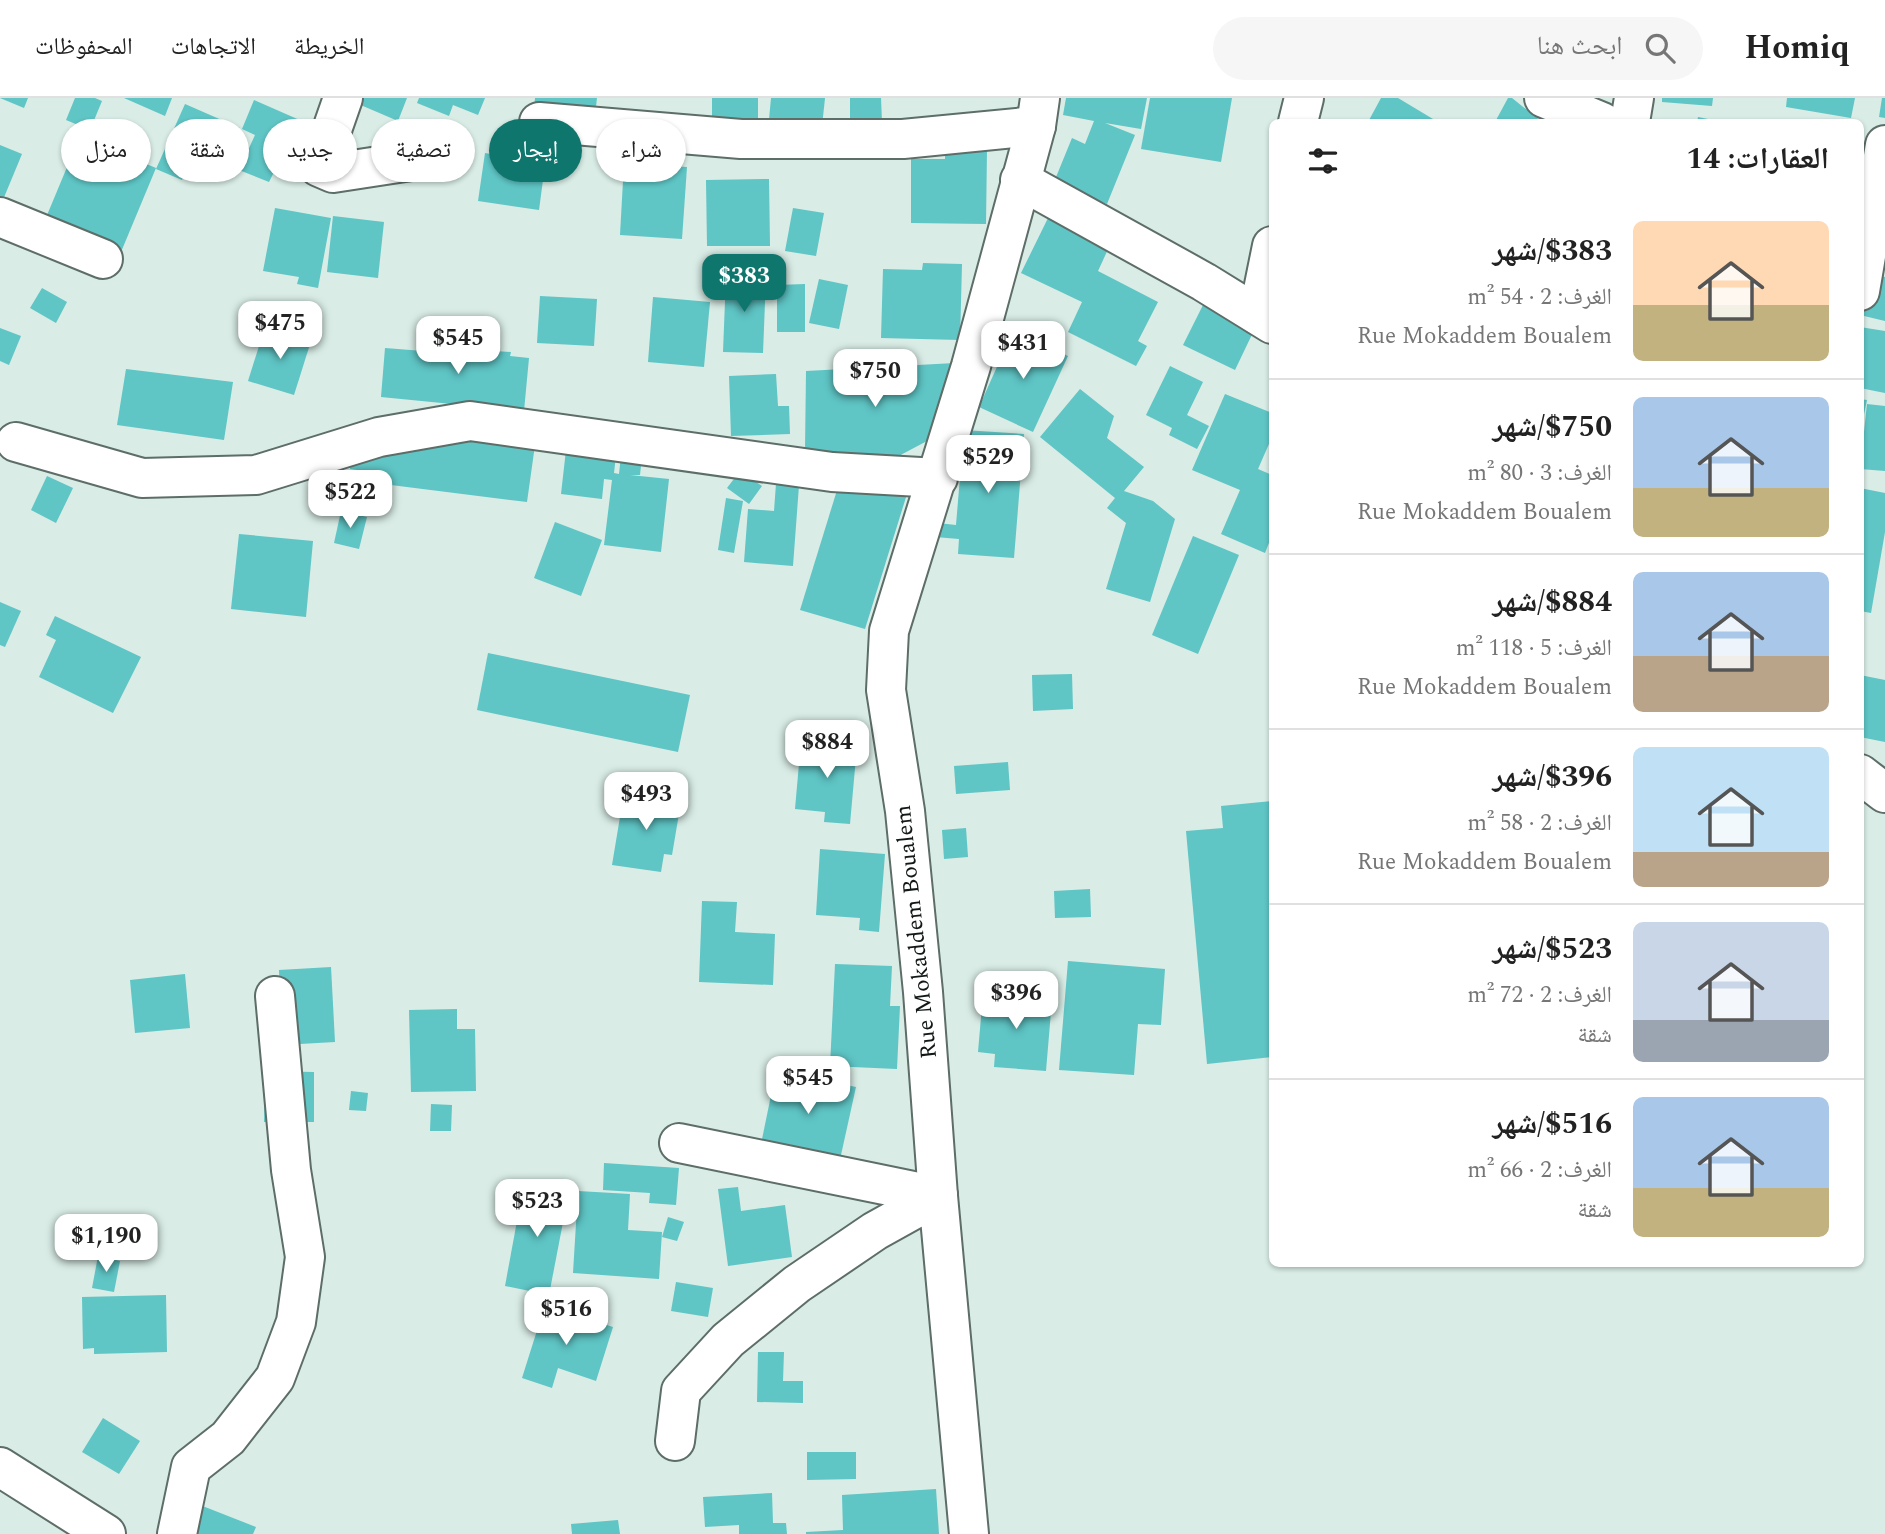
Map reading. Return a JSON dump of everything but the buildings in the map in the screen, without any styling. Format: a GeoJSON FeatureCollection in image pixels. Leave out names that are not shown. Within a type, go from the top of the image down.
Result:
{"type":"FeatureCollection","features":[{"type":"Feature","properties":{"kind":"street"},"geometry":{"type":"LineString","coordinates":[[343,98],[319,167],[333,173],[371,167]]}},
{"type":"Feature","properties":{"kind":"street"},"geometry":{"type":"LineString","coordinates":[[1299,119],[1304,98]]}},
{"type":"Feature","properties":{"kind":"street"},"geometry":{"type":"LineString","coordinates":[[1544,98],[1595,119]]}},
{"type":"Feature","properties":{"kind":"street"},"geometry":{"type":"LineString","coordinates":[[1630,119],[1634,98]]}},
{"type":"Feature","properties":{"kind":"street"},"geometry":{"type":"LineString","coordinates":[[582,126],[741,139],[903,139],[1038,112]]}},
{"type":"Feature","properties":{"kind":"street","name":"Rue Mokaddem Boualem"},"geometry":{"type":"LineString","coordinates":[[969,1534],[919,950],[905,811],[886,690],[890,631],[971,366],[1038,112]]}},
{"type":"Feature","properties":{"kind":"street"},"geometry":{"type":"LineString","coordinates":[[1864,268],[1885,145]]}},
{"type":"Feature","properties":{"kind":"street"},"geometry":{"type":"LineString","coordinates":[[1020,180],[1265,319],[1269,277]]}},
{"type":"Feature","properties":{"kind":"street"},"geometry":{"type":"LineString","coordinates":[[0,217],[103,259]]}},
{"type":"Feature","properties":{"kind":"street"},"geometry":{"type":"LineString","coordinates":[[16,442],[142,478],[256,475],[379,437],[470,421],[832,472],[938,478]]}},
{"type":"Feature","properties":{"kind":"street"},"geometry":{"type":"LineString","coordinates":[[1864,778],[1885,793]]}},
{"type":"Feature","properties":{"kind":"street"},"geometry":{"type":"LineString","coordinates":[[177,1534],[191,1467],[228,1438],[275,1378],[296,1322],[305,1257],[291,1170],[275,996]]}},
{"type":"Feature","properties":{"kind":"street"},"geometry":{"type":"LineString","coordinates":[[679,1143],[938,1196]]}},
{"type":"Feature","properties":{"kind":"street"},"geometry":{"type":"LineString","coordinates":[[675,1441],[681,1391],[728,1340],[797,1284],[875,1231],[938,1196]]}},
{"type":"Feature","properties":{"kind":"street"},"geometry":{"type":"LineString","coordinates":[[0,1467],[106,1534]]}}]}
